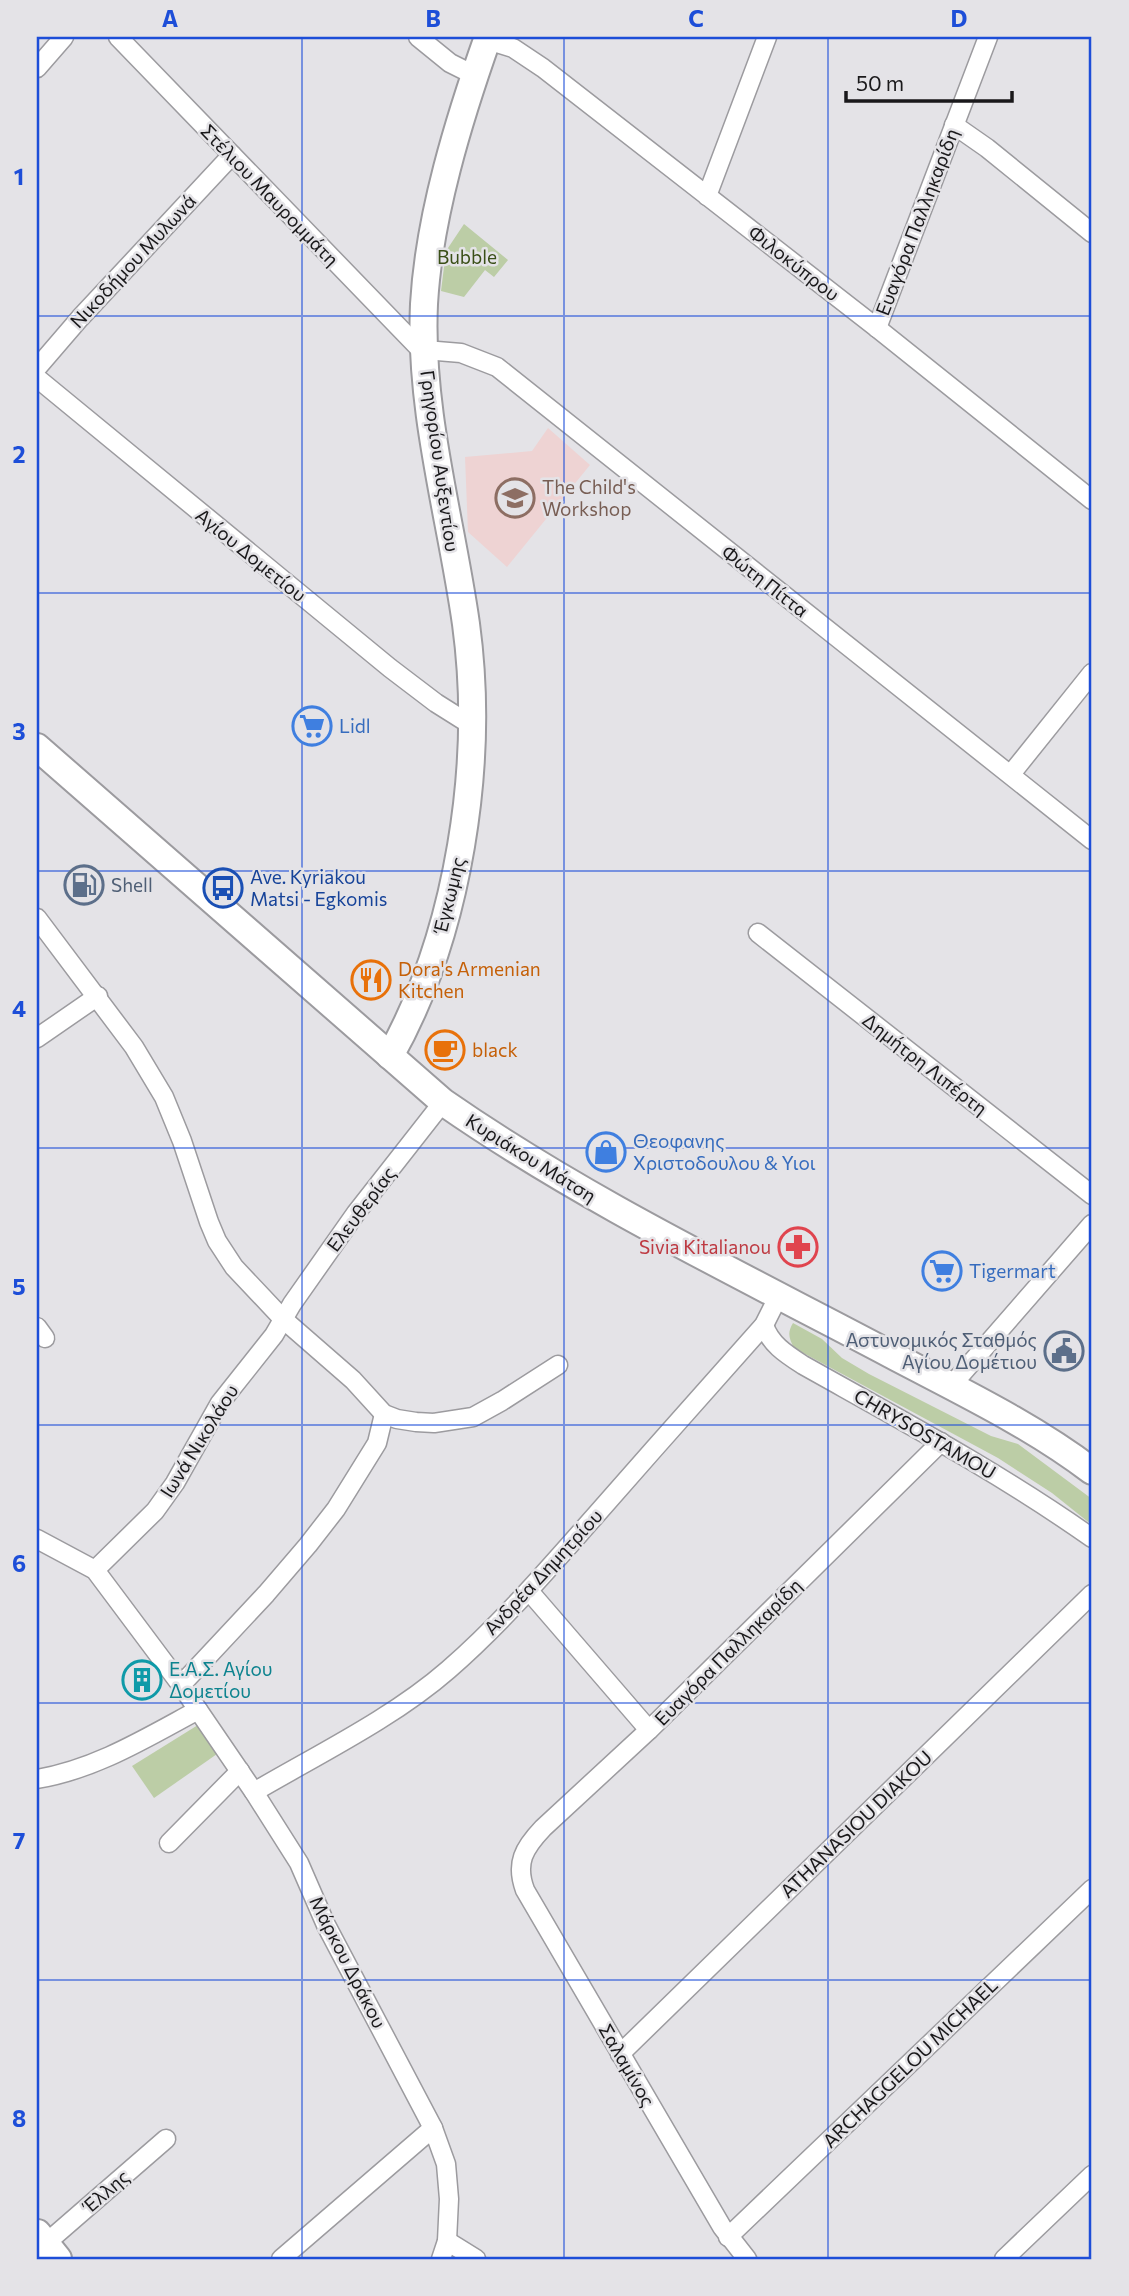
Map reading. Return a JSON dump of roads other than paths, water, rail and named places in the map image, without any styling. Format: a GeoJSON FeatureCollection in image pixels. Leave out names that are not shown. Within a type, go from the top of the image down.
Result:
{"type":"FeatureCollection","features":[{"type":"Feature","properties":{"kind":"main road","name":"Γρηγορίου Αυξεντίου"},"geometry":{"type":"LineString","coordinates":[[471,725],[466,626],[433,441],[424,305],[439,205],[474,75],[488,38]]}},
{"type":"Feature","properties":{"kind":"main road","name":"Έγκωμης"},"geometry":{"type":"LineString","coordinates":[[390,1056],[416,1003],[457,870],[466,817],[471,725]]}},
{"type":"Feature","properties":{"kind":"main road","name":"Κυριάκου Μάτση"},"geometry":{"type":"LineString","coordinates":[[37,747],[443,1102],[494,1137],[580,1190],[1017,1423],[1092,1471]]}},
{"type":"Feature","properties":{"kind":"street"},"geometry":{"type":"LineString","coordinates":[[37,68],[64,37]]}},
{"type":"Feature","properties":{"kind":"street","name":"Στέλιου Μαυρομμάτη"},"geometry":{"type":"LineString","coordinates":[[118,37],[409,339],[425,350]]}},
{"type":"Feature","properties":{"kind":"street"},"geometry":{"type":"LineString","coordinates":[[418,37],[450,63],[474,75]]}},
{"type":"Feature","properties":{"kind":"street"},"geometry":{"type":"LineString","coordinates":[[707,196],[767,37]]}},
{"type":"Feature","properties":{"kind":"street","name":"Ευαγόρα Παλληκαρίδη"},"geometry":{"type":"LineString","coordinates":[[877,328],[988,37]]}},
{"type":"Feature","properties":{"kind":"street","name":"Φιλοκύπρου"},"geometry":{"type":"LineString","coordinates":[[488,38],[528,57],[877,328],[1092,500]]}},
{"type":"Feature","properties":{"kind":"street"},"geometry":{"type":"LineString","coordinates":[[954,125],[987,148],[1092,233]]}},
{"type":"Feature","properties":{"kind":"street","name":"Νικοδήμου Μυλωνά"},"geometry":{"type":"LineString","coordinates":[[37,368],[232,155]]}},
{"type":"Feature","properties":{"kind":"street","name":"Φώτη Πίττα"},"geometry":{"type":"LineString","coordinates":[[425,350],[461,353],[497,367],[1092,840]]}},
{"type":"Feature","properties":{"kind":"street","name":"Αγίου Δομετίου"},"geometry":{"type":"LineString","coordinates":[[37,378],[390,668],[436,703],[471,725]]}},
{"type":"Feature","properties":{"kind":"street"},"geometry":{"type":"LineString","coordinates":[[1011,774],[1092,673]]}},
{"type":"Feature","properties":{"kind":"street"},"geometry":{"type":"LineString","coordinates":[[37,918],[98,996],[134,1047],[164,1097],[179,1131],[200,1200],[217,1241],[234,1267],[283,1318],[353,1380],[384,1414],[397,1419],[434,1423],[473,1417],[558,1365]]}},
{"type":"Feature","properties":{"kind":"street","name":"Δημήτρη Λιπέρτη"},"geometry":{"type":"LineString","coordinates":[[758,933],[1092,1195]]}},
{"type":"Feature","properties":{"kind":"street"},"geometry":{"type":"LineString","coordinates":[[37,1038],[98,996]]}},
{"type":"Feature","properties":{"kind":"street","name":"Ελευθερίας"},"geometry":{"type":"LineString","coordinates":[[283,1318],[356,1213],[443,1102]]}},
{"type":"Feature","properties":{"kind":"street"},"geometry":{"type":"LineString","coordinates":[[951,1387],[1092,1224]]}},
{"type":"Feature","properties":{"kind":"street","name":"Ανδρέα Δημητρίου"},"geometry":{"type":"LineString","coordinates":[[254,1792],[386,1715],[447,1672],[529,1591],[764,1325],[779,1295]]}},
{"type":"Feature","properties":{"kind":"street","name":"Ιωνά Νικολάου"},"geometry":{"type":"LineString","coordinates":[[95,1570],[162,1502],[220,1404],[274,1335],[283,1318]]}},
{"type":"Feature","properties":{"kind":"street","name":"CHRYSOSTAMOU"},"geometry":{"type":"LineString","coordinates":[[764,1325],[767,1336],[788,1355],[1036,1499],[1092,1538]]}},
{"type":"Feature","properties":{"kind":"street"},"geometry":{"type":"LineString","coordinates":[[181,1685],[266,1594],[336,1509],[377,1443],[384,1414]]}},
{"type":"Feature","properties":{"kind":"street","name":"Ευαγόρα Παλληκαρίδη"},"geometry":{"type":"LineString","coordinates":[[520,1865],[528,1847],[543,1828],[649,1730],[941,1442]]}},
{"type":"Feature","properties":{"kind":"street"},"geometry":{"type":"LineString","coordinates":[[37,1539],[95,1570]]}},
{"type":"Feature","properties":{"kind":"street","name":"Μάρκου Δράκου"},"geometry":{"type":"LineString","coordinates":[[95,1570],[181,1685],[299,1863],[326,1924],[433,2128],[446,2164],[449,2199],[447,2241],[441,2259]]}},
{"type":"Feature","properties":{"kind":"street"},"geometry":{"type":"LineString","coordinates":[[529,1591],[649,1730]]}},
{"type":"Feature","properties":{"kind":"street","name":"ATHANASIOU DIAKOU"},"geometry":{"type":"LineString","coordinates":[[620,2054],[1092,1594]]}},
{"type":"Feature","properties":{"kind":"street"},"geometry":{"type":"LineString","coordinates":[[37,1779],[65,1774],[106,1759],[198,1710]]}},
{"type":"Feature","properties":{"kind":"street"},"geometry":{"type":"LineString","coordinates":[[169,1843],[240,1771]]}},
{"type":"Feature","properties":{"kind":"street","name":"Σαλαμίνος"},"geometry":{"type":"LineString","coordinates":[[520,1865],[519,1876],[525,1890],[728,2237],[747,2259]]}},
{"type":"Feature","properties":{"kind":"street","name":"ARCHAGGELOU MICHAEL"},"geometry":{"type":"LineString","coordinates":[[728,2237],[1092,1889]]}},
{"type":"Feature","properties":{"kind":"street"},"geometry":{"type":"LineString","coordinates":[[281,2259],[433,2128]]}},
{"type":"Feature","properties":{"kind":"street","name":"Έλλης"},"geometry":{"type":"LineString","coordinates":[[46,2246],[166,2139]]}},
{"type":"Feature","properties":{"kind":"street"},"geometry":{"type":"LineString","coordinates":[[1004,2259],[1092,2175]]}},
{"type":"Feature","properties":{"kind":"street"},"geometry":{"type":"LineString","coordinates":[[447,2241],[476,2259]]}},
{"type":"Feature","properties":{"kind":"place","name":"The Child's Workshop"},"geometry":{"type":"Point","coordinates":[515,498]}},
{"type":"Feature","properties":{"kind":"place","name":"Lidl"},"geometry":{"type":"Point","coordinates":[312,726]}},
{"type":"Feature","properties":{"kind":"place","name":"Shell"},"geometry":{"type":"Point","coordinates":[84,885]}},
{"type":"Feature","properties":{"kind":"place","name":"Ave. Kyriakou Matsi - Egkomis"},"geometry":{"type":"Point","coordinates":[223,888]}},
{"type":"Feature","properties":{"kind":"place","name":"Dora's Armenian Kitchen"},"geometry":{"type":"Point","coordinates":[371,980]}},
{"type":"Feature","properties":{"kind":"place","name":"black"},"geometry":{"type":"Point","coordinates":[445,1050]}},
{"type":"Feature","properties":{"kind":"place","name":"Θεοφανης Χριστοδουλου & Υιοι"},"geometry":{"type":"Point","coordinates":[606,1152]}},
{"type":"Feature","properties":{"kind":"place","name":"Sivia Kitalianou"},"geometry":{"type":"Point","coordinates":[798,1247]}},
{"type":"Feature","properties":{"kind":"place","name":"Tigermart"},"geometry":{"type":"Point","coordinates":[942,1271]}},
{"type":"Feature","properties":{"kind":"place","name":"Αστυνομικός Σταθμός Αγίου Δομέτιου"},"geometry":{"type":"Point","coordinates":[1064,1351]}},
{"type":"Feature","properties":{"kind":"place","name":"Ε.Α.Σ. Αγίου Δομετίου"},"geometry":{"type":"Point","coordinates":[142,1680]}},
{"type":"Feature","properties":{"kind":"park label","name":"Bubble"},"geometry":{"type":"Point","coordinates":[467,257]}}]}
